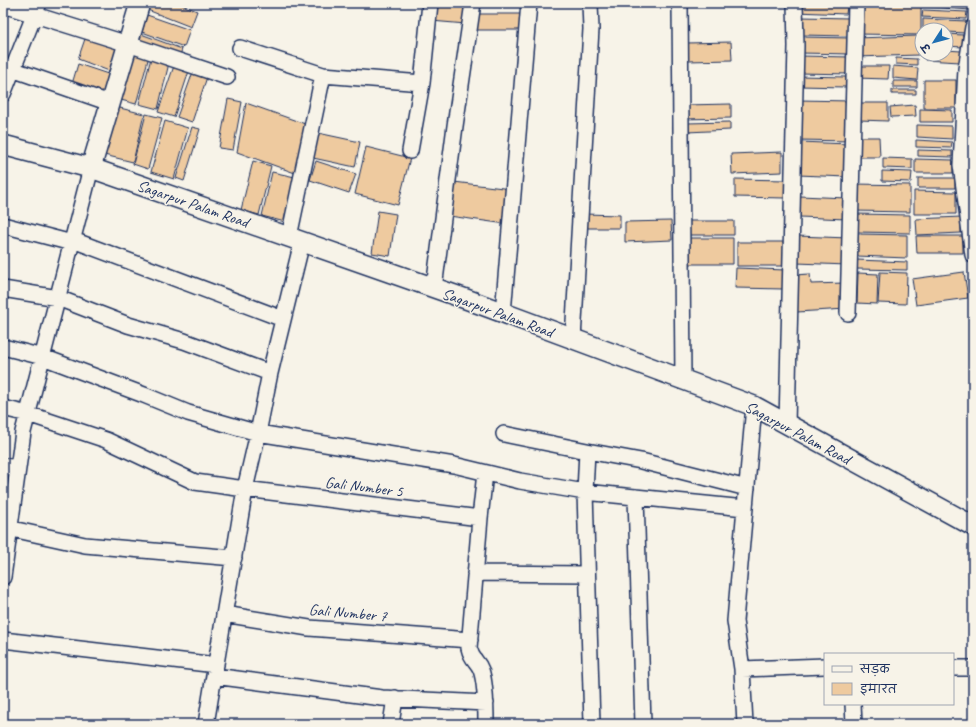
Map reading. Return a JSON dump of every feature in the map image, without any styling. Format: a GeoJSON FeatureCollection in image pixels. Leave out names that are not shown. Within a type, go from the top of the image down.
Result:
{"type":"FeatureCollection","features":[{"type":"Feature","properties":{"kind":"street"},"geometry":{"type":"LineString","coordinates":[[3,577],[6,528],[18,468],[23,432],[91,168],[140,3]]}},
{"type":"Feature","properties":{"kind":"street"},"geometry":{"type":"LineString","coordinates":[[410,151],[422,84],[430,3]]}},
{"type":"Feature","properties":{"kind":"street"},"geometry":{"type":"LineString","coordinates":[[434,288],[473,3]]}},
{"type":"Feature","properties":{"kind":"street"},"geometry":{"type":"LineString","coordinates":[[503,313],[529,3]]}},
{"type":"Feature","properties":{"kind":"street"},"geometry":{"type":"LineString","coordinates":[[573,339],[589,53],[590,3]]}},
{"type":"Feature","properties":{"kind":"street"},"geometry":{"type":"LineString","coordinates":[[680,3],[683,380]]}},
{"type":"Feature","properties":{"kind":"street"},"geometry":{"type":"LineString","coordinates":[[787,424],[796,53],[795,3]]}},
{"type":"Feature","properties":{"kind":"street"},"geometry":{"type":"LineString","coordinates":[[848,313],[856,3]]}},
{"type":"Feature","properties":{"kind":"street"},"geometry":{"type":"LineString","coordinates":[[3,4],[36,9],[128,44],[227,77]]}},
{"type":"Feature","properties":{"kind":"street"},"geometry":{"type":"LineString","coordinates":[[3,94],[8,67],[36,9]]}},
{"type":"Feature","properties":{"kind":"street"},"geometry":{"type":"LineString","coordinates":[[973,27],[970,68],[968,147],[961,165],[973,250]]}},
{"type":"Feature","properties":{"kind":"street"},"geometry":{"type":"LineString","coordinates":[[240,48],[323,76],[422,84]]}},
{"type":"Feature","properties":{"kind":"street"},"geometry":{"type":"LineString","coordinates":[[8,67],[110,103]]}},
{"type":"Feature","properties":{"kind":"street"},"geometry":{"type":"LineString","coordinates":[[206,724],[245,490],[283,319],[323,76]]}},
{"type":"Feature","properties":{"kind":"street","name":"Sagarpur Palam Road"},"geometry":{"type":"LineString","coordinates":[[3,145],[91,168],[434,288],[754,406],[973,526]]}},
{"type":"Feature","properties":{"kind":"street"},"geometry":{"type":"LineString","coordinates":[[3,225],[72,242],[283,319]]}},
{"type":"Feature","properties":{"kind":"street"},"geometry":{"type":"LineString","coordinates":[[3,289],[58,298],[128,325],[184,341],[270,373]]}},
{"type":"Feature","properties":{"kind":"street"},"geometry":{"type":"LineString","coordinates":[[3,347],[43,357],[188,413],[258,433],[454,465],[520,482],[584,492],[745,508]]}},
{"type":"Feature","properties":{"kind":"street"},"geometry":{"type":"LineString","coordinates":[[745,724],[742,669],[735,621],[754,406]]}},
{"type":"Feature","properties":{"kind":"street","name":"Gali Number 5"},"geometry":{"type":"LineString","coordinates":[[3,408],[28,414],[106,440],[195,482],[245,490],[480,518]]}},
{"type":"Feature","properties":{"kind":"street"},"geometry":{"type":"LineString","coordinates":[[504,434],[641,461],[747,488]]}},
{"type":"Feature","properties":{"kind":"street"},"geometry":{"type":"LineString","coordinates":[[587,451],[584,492],[592,724]]}},
{"type":"Feature","properties":{"kind":"street"},"geometry":{"type":"LineString","coordinates":[[3,466],[18,468]]}},
{"type":"Feature","properties":{"kind":"street"},"geometry":{"type":"LineString","coordinates":[[485,473],[470,640],[471,656],[482,671],[486,703],[486,724]]}},
{"type":"Feature","properties":{"kind":"street"},"geometry":{"type":"LineString","coordinates":[[636,497],[643,724]]}},
{"type":"Feature","properties":{"kind":"street"},"geometry":{"type":"LineString","coordinates":[[6,528],[85,545],[234,558]]}},
{"type":"Feature","properties":{"kind":"street"},"geometry":{"type":"LineString","coordinates":[[475,573],[587,574]]}},
{"type":"Feature","properties":{"kind":"street","name":"Gali Number 7"},"geometry":{"type":"LineString","coordinates":[[224,614],[309,628],[470,640]]}},
{"type":"Feature","properties":{"kind":"street"},"geometry":{"type":"LineString","coordinates":[[3,640],[215,671],[338,693],[486,703]]}},
{"type":"Feature","properties":{"kind":"street"},"geometry":{"type":"LineString","coordinates":[[742,669],[824,666]]}},
{"type":"Feature","properties":{"kind":"street"},"geometry":{"type":"LineString","coordinates":[[954,668],[973,668]]}},
{"type":"Feature","properties":{"kind":"street"},"geometry":{"type":"LineString","coordinates":[[392,724],[395,698]]}},
{"type":"Feature","properties":{"kind":"street"},"geometry":{"type":"LineString","coordinates":[[853,705],[854,724]]}},
{"type":"Feature","properties":{"kind":"building"},"geometry":{"type":"Polygon","coordinates":[[[147,3],[177,3],[197,11],[191,27],[145,9],[147,3]]]}},
{"type":"Feature","properties":{"kind":"building"},"geometry":{"type":"Polygon","coordinates":[[[432,3],[467,3],[466,24],[431,21],[432,3]]]}},
{"type":"Feature","properties":{"kind":"building"},"geometry":{"type":"Polygon","coordinates":[[[797,3],[847,6],[846,14],[796,12],[797,3]]]}},
{"type":"Feature","properties":{"kind":"building"},"geometry":{"type":"Polygon","coordinates":[[[858,3],[921,3],[921,22],[914,22],[914,35],[858,34],[858,3]]]}},
{"type":"Feature","properties":{"kind":"building"},"geometry":{"type":"Polygon","coordinates":[[[922,3],[970,3],[970,10],[921,6],[922,3]]]}},
{"type":"Feature","properties":{"kind":"building"},"geometry":{"type":"Polygon","coordinates":[[[923,10],[967,12],[966,19],[922,17],[923,10]]]}},
{"type":"Feature","properties":{"kind":"building"},"geometry":{"type":"Polygon","coordinates":[[[475,14],[520,14],[520,30],[474,30],[475,14]]]}},
{"type":"Feature","properties":{"kind":"building"},"geometry":{"type":"Polygon","coordinates":[[[147,15],[190,30],[184,47],[142,32],[147,15]]]}},
{"type":"Feature","properties":{"kind":"building"},"geometry":{"type":"Polygon","coordinates":[[[801,17],[849,18],[849,36],[802,35],[801,17]]]}},
{"type":"Feature","properties":{"kind":"building"},"geometry":{"type":"Polygon","coordinates":[[[923,19],[966,21],[965,33],[954,32],[954,22],[923,22],[923,19]]]}},
{"type":"Feature","properties":{"kind":"building"},"geometry":{"type":"Polygon","coordinates":[[[141,34],[182,49],[179,59],[137,45],[141,34]]]}},
{"type":"Feature","properties":{"kind":"building"},"geometry":{"type":"Polygon","coordinates":[[[954,34],[963,35],[963,47],[954,46],[954,34]]]}},
{"type":"Feature","properties":{"kind":"building"},"geometry":{"type":"Polygon","coordinates":[[[86,36],[117,47],[109,71],[78,59],[86,36]]]}},
{"type":"Feature","properties":{"kind":"building"},"geometry":{"type":"Polygon","coordinates":[[[914,36],[914,55],[857,57],[856,38],[914,36]]]}},
{"type":"Feature","properties":{"kind":"building"},"geometry":{"type":"Polygon","coordinates":[[[801,37],[850,38],[850,54],[801,53],[801,37]]]}},
{"type":"Feature","properties":{"kind":"building"},"geometry":{"type":"Polygon","coordinates":[[[731,42],[732,60],[688,61],[687,43],[731,42]]]}},
{"type":"Feature","properties":{"kind":"building"},"geometry":{"type":"Polygon","coordinates":[[[954,51],[961,51],[960,62],[954,62],[954,51]]]}},
{"type":"Feature","properties":{"kind":"building"},"geometry":{"type":"Polygon","coordinates":[[[133,52],[149,56],[136,104],[121,100],[133,52]]]}},
{"type":"Feature","properties":{"kind":"building"},"geometry":{"type":"Polygon","coordinates":[[[800,56],[850,57],[850,74],[800,73],[800,56]]]}},
{"type":"Feature","properties":{"kind":"building"},"geometry":{"type":"Polygon","coordinates":[[[151,58],[169,63],[158,109],[139,104],[151,58]]]}},
{"type":"Feature","properties":{"kind":"building"},"geometry":{"type":"Polygon","coordinates":[[[896,58],[914,59],[914,62],[917,62],[917,65],[896,64],[896,58]]]}},
{"type":"Feature","properties":{"kind":"building"},"geometry":{"type":"Polygon","coordinates":[[[175,63],[190,68],[174,117],[158,112],[175,63]]]}},
{"type":"Feature","properties":{"kind":"building"},"geometry":{"type":"Polygon","coordinates":[[[78,64],[111,75],[104,95],[72,84],[78,64]]]}},
{"type":"Feature","properties":{"kind":"building"},"geometry":{"type":"Polygon","coordinates":[[[856,66],[889,66],[888,79],[855,78],[856,66]]]}},
{"type":"Feature","properties":{"kind":"building"},"geometry":{"type":"Polygon","coordinates":[[[893,66],[918,68],[917,80],[893,78],[893,66]]]}},
{"type":"Feature","properties":{"kind":"building"},"geometry":{"type":"Polygon","coordinates":[[[194,69],[208,74],[192,122],[177,117],[194,69]]]}},
{"type":"Feature","properties":{"kind":"building"},"geometry":{"type":"Polygon","coordinates":[[[799,76],[846,77],[846,87],[799,86],[799,76]]]}},
{"type":"Feature","properties":{"kind":"building"},"geometry":{"type":"Polygon","coordinates":[[[924,80],[956,80],[956,108],[924,108],[924,80]]]}},
{"type":"Feature","properties":{"kind":"building"},"geometry":{"type":"Polygon","coordinates":[[[893,81],[917,81],[917,87],[893,87],[893,81]]]}},
{"type":"Feature","properties":{"kind":"building"},"geometry":{"type":"Polygon","coordinates":[[[892,90],[916,90],[916,94],[892,94],[892,90]]]}},
{"type":"Feature","properties":{"kind":"building"},"geometry":{"type":"Polygon","coordinates":[[[228,99],[242,102],[233,150],[219,148],[228,99]]]}},
{"type":"Feature","properties":{"kind":"building"},"geometry":{"type":"Polygon","coordinates":[[[799,100],[850,101],[850,141],[799,140],[799,100]]]}},
{"type":"Feature","properties":{"kind":"building"},"geometry":{"type":"Polygon","coordinates":[[[246,103],[308,125],[295,173],[237,152],[246,103]]]}},
{"type":"Feature","properties":{"kind":"building"},"geometry":{"type":"Polygon","coordinates":[[[859,103],[888,103],[888,121],[859,120],[859,103]]]}},
{"type":"Feature","properties":{"kind":"building"},"geometry":{"type":"Polygon","coordinates":[[[731,104],[731,118],[684,119],[684,105],[731,104]]]}},
{"type":"Feature","properties":{"kind":"building"},"geometry":{"type":"Polygon","coordinates":[[[915,105],[916,116],[891,117],[890,107],[915,105]]]}},
{"type":"Feature","properties":{"kind":"building"},"geometry":{"type":"Polygon","coordinates":[[[116,107],[144,114],[133,162],[104,155],[116,107]]]}},
{"type":"Feature","properties":{"kind":"building"},"geometry":{"type":"Polygon","coordinates":[[[920,109],[952,110],[952,122],[920,122],[920,109]]]}},
{"type":"Feature","properties":{"kind":"building"},"geometry":{"type":"Polygon","coordinates":[[[146,114],[162,118],[148,169],[133,164],[146,114]]]}},
{"type":"Feature","properties":{"kind":"building"},"geometry":{"type":"Polygon","coordinates":[[[165,121],[188,128],[174,179],[151,172],[165,121]]]}},
{"type":"Feature","properties":{"kind":"building"},"geometry":{"type":"Polygon","coordinates":[[[730,122],[730,130],[687,132],[687,123],[730,122]]]}},
{"type":"Feature","properties":{"kind":"building"},"geometry":{"type":"Polygon","coordinates":[[[917,125],[952,126],[952,139],[917,137],[917,125]]]}},
{"type":"Feature","properties":{"kind":"building"},"geometry":{"type":"Polygon","coordinates":[[[192,127],[200,129],[184,181],[176,178],[192,127]]]}},
{"type":"Feature","properties":{"kind":"building"},"geometry":{"type":"Polygon","coordinates":[[[318,133],[360,142],[355,167],[313,158],[318,133]]]}},
{"type":"Feature","properties":{"kind":"building"},"geometry":{"type":"Polygon","coordinates":[[[855,137],[879,137],[880,157],[856,157],[855,137]]]}},
{"type":"Feature","properties":{"kind":"building"},"geometry":{"type":"Polygon","coordinates":[[[916,140],[952,142],[951,148],[916,147],[916,140]]]}},
{"type":"Feature","properties":{"kind":"building"},"geometry":{"type":"Polygon","coordinates":[[[800,142],[848,144],[847,177],[798,175],[800,142]]]}},
{"type":"Feature","properties":{"kind":"building"},"geometry":{"type":"Polygon","coordinates":[[[366,147],[410,158],[398,205],[355,194],[366,147]]]}},
{"type":"Feature","properties":{"kind":"building"},"geometry":{"type":"Polygon","coordinates":[[[918,150],[952,151],[952,157],[918,156],[918,150]]]}},
{"type":"Feature","properties":{"kind":"building"},"geometry":{"type":"Polygon","coordinates":[[[782,152],[782,172],[732,174],[731,154],[782,152]]]}},
{"type":"Feature","properties":{"kind":"building"},"geometry":{"type":"Polygon","coordinates":[[[883,158],[912,159],[912,169],[883,168],[883,158]]]}},
{"type":"Feature","properties":{"kind":"building"},"geometry":{"type":"Polygon","coordinates":[[[915,159],[953,160],[953,173],[915,173],[915,159]]]}},
{"type":"Feature","properties":{"kind":"building"},"geometry":{"type":"Polygon","coordinates":[[[253,161],[271,166],[259,215],[241,210],[253,161]]]}},
{"type":"Feature","properties":{"kind":"building"},"geometry":{"type":"Polygon","coordinates":[[[316,161],[356,174],[349,193],[310,180],[316,161]]]}},
{"type":"Feature","properties":{"kind":"building"},"geometry":{"type":"Polygon","coordinates":[[[882,171],[912,172],[911,182],[882,181],[882,171]]]}},
{"type":"Feature","properties":{"kind":"building"},"geometry":{"type":"Polygon","coordinates":[[[272,172],[295,177],[285,222],[262,216],[272,172]]]}},
{"type":"Feature","properties":{"kind":"building"},"geometry":{"type":"Polygon","coordinates":[[[918,178],[955,178],[955,188],[918,188],[918,178]]]}},
{"type":"Feature","properties":{"kind":"building"},"geometry":{"type":"Polygon","coordinates":[[[735,179],[786,180],[785,198],[735,197],[735,179]]]}},
{"type":"Feature","properties":{"kind":"building"},"geometry":{"type":"Polygon","coordinates":[[[454,182],[511,189],[506,224],[449,216],[454,182]]]}},
{"type":"Feature","properties":{"kind":"building"},"geometry":{"type":"Polygon","coordinates":[[[855,184],[910,185],[910,212],[855,211],[855,184]]]}},
{"type":"Feature","properties":{"kind":"building"},"geometry":{"type":"Polygon","coordinates":[[[914,191],[956,192],[956,214],[914,214],[914,191]]]}},
{"type":"Feature","properties":{"kind":"building"},"geometry":{"type":"Polygon","coordinates":[[[800,196],[846,198],[846,219],[800,217],[800,196]]]}},
{"type":"Feature","properties":{"kind":"building"},"geometry":{"type":"Polygon","coordinates":[[[378,211],[396,214],[390,256],[372,253],[378,211]]]}},
{"type":"Feature","properties":{"kind":"building"},"geometry":{"type":"Polygon","coordinates":[[[584,214],[620,215],[620,228],[583,228],[584,214]]]}},
{"type":"Feature","properties":{"kind":"building"},"geometry":{"type":"Polygon","coordinates":[[[857,214],[910,215],[910,233],[857,232],[857,214]]]}},
{"type":"Feature","properties":{"kind":"building"},"geometry":{"type":"Polygon","coordinates":[[[961,217],[961,233],[917,235],[916,219],[961,217]]]}},
{"type":"Feature","properties":{"kind":"building"},"geometry":{"type":"Polygon","coordinates":[[[671,221],[672,240],[625,242],[625,222],[671,221]]]}},
{"type":"Feature","properties":{"kind":"building"},"geometry":{"type":"Polygon","coordinates":[[[683,221],[734,221],[734,235],[683,235],[683,221]]]}},
{"type":"Feature","properties":{"kind":"building"},"geometry":{"type":"Polygon","coordinates":[[[858,234],[907,235],[907,258],[857,256],[858,234]]]}},
{"type":"Feature","properties":{"kind":"building"},"geometry":{"type":"Polygon","coordinates":[[[797,236],[848,238],[847,265],[797,263],[797,236]]]}},
{"type":"Feature","properties":{"kind":"building"},"geometry":{"type":"Polygon","coordinates":[[[916,236],[963,236],[963,253],[917,253],[916,236]]]}},
{"type":"Feature","properties":{"kind":"building"},"geometry":{"type":"Polygon","coordinates":[[[689,238],[733,238],[733,264],[689,264],[689,238]]]}},
{"type":"Feature","properties":{"kind":"building"},"geometry":{"type":"Polygon","coordinates":[[[737,242],[785,242],[785,266],[737,266],[737,242]]]}},
{"type":"Feature","properties":{"kind":"building"},"geometry":{"type":"Polygon","coordinates":[[[857,260],[907,262],[907,270],[857,269],[857,260]]]}},
{"type":"Feature","properties":{"kind":"building"},"geometry":{"type":"Polygon","coordinates":[[[736,268],[785,270],[784,289],[735,288],[736,268]]]}},
{"type":"Feature","properties":{"kind":"building"},"geometry":{"type":"Polygon","coordinates":[[[880,272],[907,273],[906,304],[878,303],[880,272]]]}},
{"type":"Feature","properties":{"kind":"building"},"geometry":{"type":"Polygon","coordinates":[[[964,272],[968,298],[916,305],[912,279],[964,272]]]}},
{"type":"Feature","properties":{"kind":"building"},"geometry":{"type":"Polygon","coordinates":[[[858,273],[878,274],[877,304],[857,303],[858,273]]]}},
{"type":"Feature","properties":{"kind":"building"},"geometry":{"type":"Polygon","coordinates":[[[810,274],[811,284],[845,283],[846,309],[797,312],[794,275],[810,274]]]}}]}
